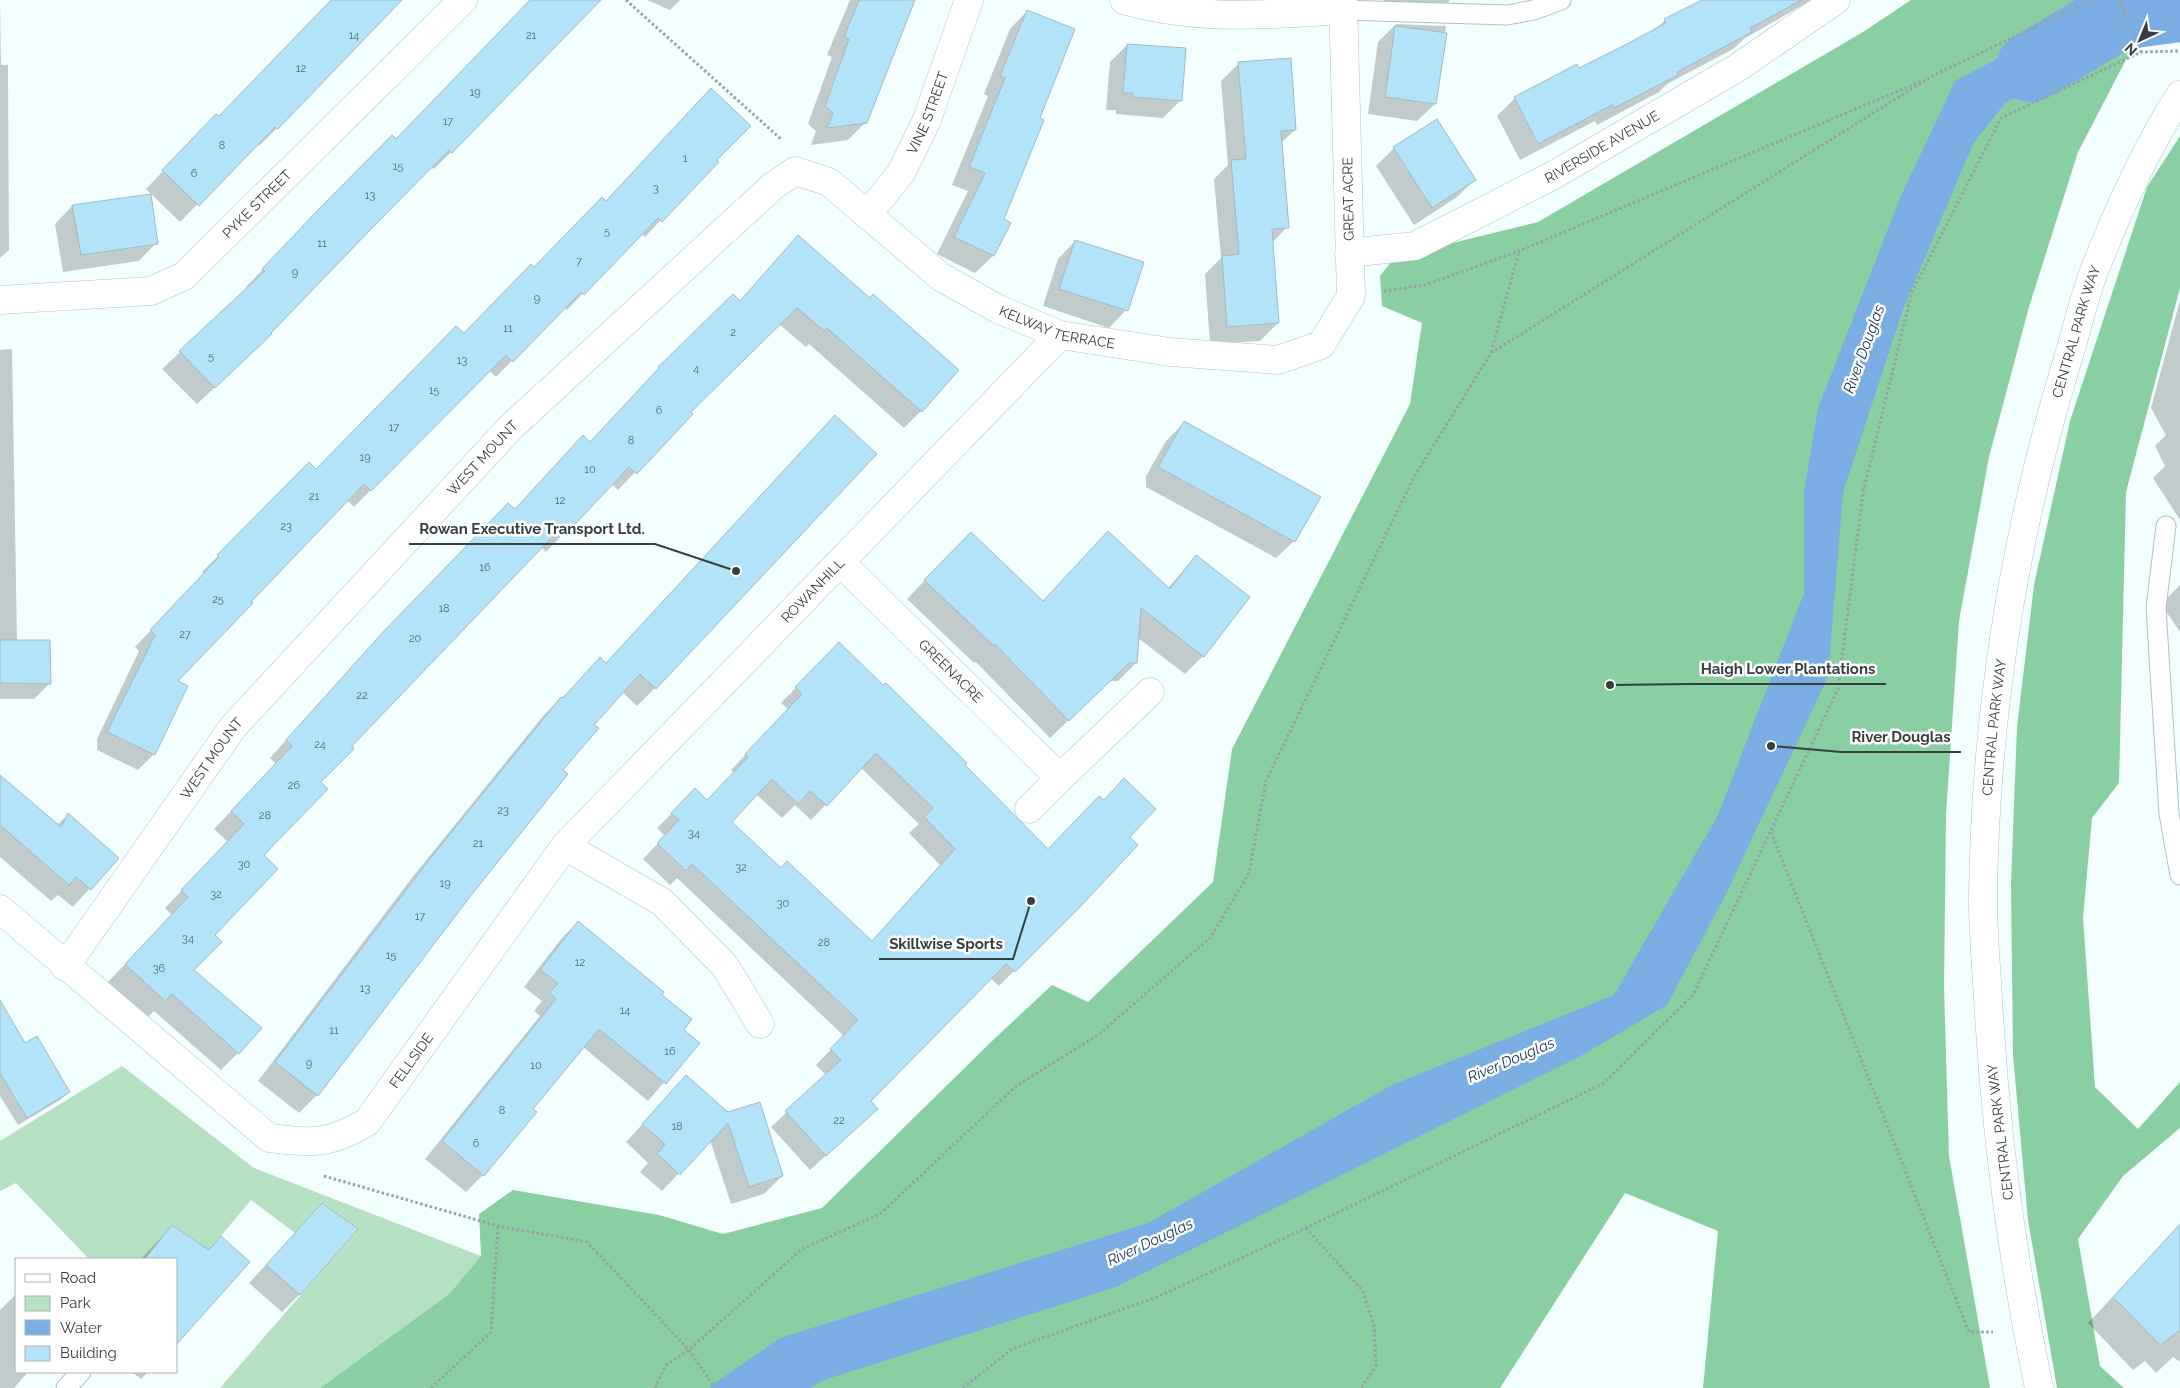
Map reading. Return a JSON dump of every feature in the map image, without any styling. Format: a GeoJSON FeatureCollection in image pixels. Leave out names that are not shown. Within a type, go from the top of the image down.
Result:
{"type":"FeatureCollection","features":[{"type":"Feature","properties":{"kind":"main road","name":"PYKE STREET"},"geometry":{"type":"LineString","coordinates":[[0,300],[151,291],[184,276],[463,0]]}},
{"type":"Feature","properties":{"kind":"main road","name":"VINE STREET"},"geometry":{"type":"LineString","coordinates":[[867,215],[901,173],[926,122],[969,0]]}},
{"type":"Feature","properties":{"kind":"main road"},"geometry":{"type":"LineString","coordinates":[[1124,0],[1156,10],[1252,16],[1343,5]]}},
{"type":"Feature","properties":{"kind":"main road","name":"RIVERSIDE AVENUE"},"geometry":{"type":"LineString","coordinates":[[1349,253],[1415,246],[1552,176],[1737,68],[1836,0]]}},
{"type":"Feature","properties":{"kind":"main road","name":"GREAT ACRE"},"geometry":{"type":"LineString","coordinates":[[1343,5],[1351,296]]}},
{"type":"Feature","properties":{"kind":"main road","name":"CENTRAL PARK WAY"},"geometry":{"type":"LineString","coordinates":[[2039,1388],[2027,1332],[1992,1082],[1983,900],[1988,776],[1999,672],[2022,541],[2051,415],[2095,270],[2140,167],[2180,95]]}},
{"type":"Feature","properties":{"kind":"main road"},"geometry":{"type":"LineString","coordinates":[[795,171],[829,182],[867,215]]}},
{"type":"Feature","properties":{"kind":"main road","name":"WEST MOUNT"},"geometry":{"type":"LineString","coordinates":[[65,967],[233,727],[511,427],[772,186],[795,171]]}},
{"type":"Feature","properties":{"kind":"main road","name":"KELWAY TERRACE"},"geometry":{"type":"LineString","coordinates":[[867,215],[941,277],[998,309],[1060,335],[1170,352],[1278,360],[1321,345],[1351,296]]}},
{"type":"Feature","properties":{"kind":"main road","name":"ROWANHILL"},"geometry":{"type":"LineString","coordinates":[[565,846],[1060,335]]}},
{"type":"Feature","properties":{"kind":"main road","name":"GREENACRE"},"geometry":{"type":"LineString","coordinates":[[841,563],[1060,778]]}},
{"type":"Feature","properties":{"kind":"main road"},"geometry":{"type":"LineString","coordinates":[[1029,808],[1150,692]]}},
{"type":"Feature","properties":{"kind":"main road"},"geometry":{"type":"LineString","coordinates":[[565,846],[662,902],[725,966],[760,1024]]}},
{"type":"Feature","properties":{"kind":"main road","name":"FELLSIDE"},"geometry":{"type":"LineString","coordinates":[[0,909],[65,967],[270,1138],[309,1142],[344,1136],[367,1122],[565,846]]}},
{"type":"Feature","properties":{"kind":"lane"},"geometry":{"type":"LineString","coordinates":[[1343,5],[1507,15],[1534,10],[1561,0]]}},
{"type":"Feature","properties":{"kind":"lane"},"geometry":{"type":"LineString","coordinates":[[2166,526],[2156,608],[2173,778],[2169,814],[2180,874]]}},
{"type":"Feature","properties":{"kind":"lane"},"geometry":{"type":"LineString","coordinates":[[66,1388],[81,1373]]}},
{"type":"Feature","properties":{"kind":"path"},"geometry":{"type":"LineString","coordinates":[[626,0],[781,139],[795,171]]}},
{"type":"Feature","properties":{"kind":"path"},"geometry":{"type":"LineString","coordinates":[[1351,296],[1425,285],[1519,251],[1932,76],[2092,0]]}},
{"type":"Feature","properties":{"kind":"path"},"geometry":{"type":"LineString","coordinates":[[2119,0],[2140,52]]}},
{"type":"Feature","properties":{"kind":"path"},"geometry":{"type":"LineString","coordinates":[[963,1388],[1012,1349],[1159,1296],[1306,1228],[1604,1083],[1693,995],[1838,689],[1863,492],[1912,292],[2002,118],[2140,52],[2180,51]]}},
{"type":"Feature","properties":{"kind":"path"},"geometry":{"type":"LineString","coordinates":[[1491,353],[1932,76]]}},
{"type":"Feature","properties":{"kind":"path"},"geometry":{"type":"LineString","coordinates":[[655,1388],[666,1365],[689,1350],[802,1249],[880,1214],[1016,1086],[1098,1035],[1211,937],[1249,873],[1266,781],[1414,477],[1491,353],[1519,251]]}},
{"type":"Feature","properties":{"kind":"path"},"geometry":{"type":"LineString","coordinates":[[1771,831],[1969,1332],[2027,1332]]}},
{"type":"Feature","properties":{"kind":"path"},"geometry":{"type":"LineString","coordinates":[[339,1182],[498,1226],[587,1242],[689,1350],[714,1388]]}},
{"type":"Feature","properties":{"kind":"path"},"geometry":{"type":"LineString","coordinates":[[431,1388],[491,1332],[498,1226]]}},
{"type":"Feature","properties":{"kind":"path"},"geometry":{"type":"LineString","coordinates":[[1306,1228],[1363,1291],[1374,1326],[1376,1366],[1361,1388]]}},
{"type":"Feature","properties":{"kind":"green space"},"geometry":{"type":"Polygon","coordinates":[[[1911,0],[2157,0],[2078,152],[2029,307],[1989,457],[1959,621],[1946,815],[1944,987],[1949,1156],[1990,1388],[1703,1388],[1718,1231],[1625,1193],[1500,1388],[320,1388],[449,1294],[481,1256],[479,1214],[513,1190],[659,1215],[723,1234],[822,1208],[992,1041],[1052,985],[1088,1002],[1213,882],[1232,749],[1410,404],[1422,323],[1382,306],[1380,276],[1395,257],[1538,222],[1863,32],[1911,0]]]}},
{"type":"Feature","properties":{"kind":"green space"},"geometry":{"type":"Polygon","coordinates":[[[2180,136],[2180,288],[2126,492],[2119,783],[2092,818],[2083,918],[2095,1087],[2138,1129],[2180,1082],[2180,1128],[2123,1176],[2078,1239],[2100,1366],[2124,1388],[2057,1388],[2028,1220],[2013,1055],[2011,882],[2017,727],[2034,585],[2070,421],[2147,187],[2180,136]]]}},
{"type":"Feature","properties":{"kind":"green space"},"geometry":{"type":"Polygon","coordinates":[[[122,1066],[254,1168],[481,1256],[449,1294],[320,1388],[220,1388],[358,1229],[322,1203],[295,1233],[251,1200],[209,1250],[172,1225],[146,1258],[88,1258],[16,1183],[0,1191],[0,1141],[122,1066]]]}},
{"type":"Feature","properties":{"kind":"water","name":"River Douglas"},"geometry":{"type":"Polygon","coordinates":[[[2108,0],[2123,41],[2005,103],[1973,144],[1904,307],[1843,492],[1828,677],[1725,896],[1667,1005],[1581,1056],[1116,1287],[824,1380],[810,1388],[708,1388],[780,1338],[1148,1223],[1392,1085],[1614,995],[1718,815],[1804,593],[1804,491],[1818,408],[1900,198],[1955,81],[2108,0]]]}},
{"type":"Feature","properties":{"kind":"building"},"geometry":{"type":"Polygon","coordinates":[[[331,0],[402,0],[278,129],[275,127],[199,206],[162,170],[216,114],[219,116],[331,0]]]}},
{"type":"Feature","properties":{"kind":"building"},"geometry":{"type":"Polygon","coordinates":[[[530,0],[601,0],[452,153],[449,150],[374,226],[272,334],[215,388],[179,351],[265,271],[262,269],[316,212],[392,135],[396,139],[530,0]]]}},
{"type":"Feature","properties":{"kind":"building"},"geometry":{"type":"Polygon","coordinates":[[[859,0],[915,0],[867,123],[827,128],[833,113],[825,106],[849,39],[844,37],[859,0]]]}},
{"type":"Feature","properties":{"kind":"building"},"geometry":{"type":"Polygon","coordinates":[[[1702,0],[1802,0],[1750,28],[1752,32],[1677,72],[1678,75],[1614,108],[1612,105],[1538,144],[1514,97],[1577,64],[1579,68],[1623,46],[1666,23],[1664,19],[1702,0]]]}},
{"type":"Feature","properties":{"kind":"building"},"geometry":{"type":"Polygon","coordinates":[[[1027,10],[1075,29],[1040,118],[1044,120],[1004,219],[1011,223],[994,256],[954,237],[985,173],[969,167],[1005,78],[1000,76],[1027,10]]]}},
{"type":"Feature","properties":{"kind":"building"},"geometry":{"type":"Polygon","coordinates":[[[1395,26],[1447,33],[1436,104],[1385,97],[1395,26]]]}},
{"type":"Feature","properties":{"kind":"building"},"geometry":{"type":"Polygon","coordinates":[[[1127,44],[1186,48],[1182,101],[1133,97],[1133,93],[1123,93],[1127,44]]]}},
{"type":"Feature","properties":{"kind":"building"},"geometry":{"type":"Polygon","coordinates":[[[1291,58],[1296,130],[1281,131],[1289,228],[1272,229],[1279,323],[1227,327],[1222,256],[1239,254],[1231,160],[1246,159],[1238,62],[1291,58]]]}},
{"type":"Feature","properties":{"kind":"building"},"geometry":{"type":"Polygon","coordinates":[[[711,88],[751,126],[717,160],[719,162],[662,222],[658,218],[584,295],[581,292],[513,362],[506,355],[371,491],[364,484],[251,602],[253,603],[178,681],[188,686],[155,755],[107,732],[155,635],[150,630],[219,557],[217,555],[309,462],[316,469],[456,326],[464,333],[531,264],[534,267],[602,197],[606,201],[711,88]]]}},
{"type":"Feature","properties":{"kind":"building"},"geometry":{"type":"Polygon","coordinates":[[[1437,119],[1476,180],[1432,208],[1393,147],[1437,119]]]}},
{"type":"Feature","properties":{"kind":"building"},"geometry":{"type":"Polygon","coordinates":[[[151,194],[158,244],[81,255],[72,205],[151,194]]]}},
{"type":"Feature","properties":{"kind":"building"},"geometry":{"type":"Polygon","coordinates":[[[798,235],[870,298],[873,294],[959,370],[922,412],[827,328],[824,331],[797,308],[691,412],[693,414],[637,474],[629,467],[565,535],[559,530],[352,746],[354,749],[321,782],[328,789],[264,855],[278,869],[215,935],[222,942],[194,970],[262,1028],[239,1054],[172,994],[165,1001],[125,964],[188,897],[181,890],[244,824],[231,811],[292,746],[286,740],[384,631],[508,503],[515,509],[583,435],[590,442],[658,367],[733,294],[740,301],[798,235]]]}},
{"type":"Feature","properties":{"kind":"building"},"geometry":{"type":"Polygon","coordinates":[[[1075,240],[1144,262],[1128,311],[1059,289],[1075,240]]]}},
{"type":"Feature","properties":{"kind":"building"},"geometry":{"type":"Polygon","coordinates":[[[835,415],[877,454],[656,689],[640,674],[594,725],[599,728],[563,770],[568,774],[473,893],[318,1096],[275,1062],[429,860],[561,697],[563,698],[600,657],[606,663],[835,415]]]}},
{"type":"Feature","properties":{"kind":"building"},"geometry":{"type":"Polygon","coordinates":[[[1184,421],[1321,497],[1295,542],[1158,467],[1184,421]]]}},
{"type":"Feature","properties":{"kind":"building"},"geometry":{"type":"Polygon","coordinates":[[[1108,531],[1170,589],[1196,555],[1250,597],[1204,657],[1141,608],[1137,663],[1129,663],[1069,721],[995,644],[994,646],[924,580],[971,532],[1043,601],[1108,531]]]}},
{"type":"Feature","properties":{"kind":"building"},"geometry":{"type":"Polygon","coordinates":[[[0,640],[50,640],[51,684],[0,683],[0,640]]]}},
{"type":"Feature","properties":{"kind":"building"},"geometry":{"type":"Polygon","coordinates":[[[839,642],[883,685],[886,683],[967,763],[965,765],[1048,849],[1099,796],[1104,800],[1124,778],[1156,809],[1130,837],[1138,845],[1080,907],[1015,972],[1006,964],[871,1101],[878,1109],[826,1156],[785,1111],[841,1060],[830,1049],[858,1020],[692,864],[686,871],[657,843],[679,820],[671,813],[695,788],[707,800],[748,757],[745,754],[802,694],[795,687],[839,642]],[[876,753],[827,806],[810,791],[798,804],[772,779],[732,822],[781,868],[787,861],[872,941],[955,849],[924,817],[933,808],[876,753]]]}},
{"type":"Feature","properties":{"kind":"building"},"geometry":{"type":"Polygon","coordinates":[[[0,775],[61,827],[68,813],[119,858],[91,890],[76,877],[69,885],[0,825],[0,775]]]}},
{"type":"Feature","properties":{"kind":"building"},"geometry":{"type":"Polygon","coordinates":[[[578,921],[664,992],[662,995],[692,1019],[684,1030],[700,1043],[666,1084],[599,1029],[533,1109],[537,1112],[484,1176],[442,1141],[556,999],[550,993],[558,983],[540,970],[578,921]]]}},
{"type":"Feature","properties":{"kind":"building"},"geometry":{"type":"Polygon","coordinates":[[[0,1000],[25,1043],[37,1036],[70,1092],[27,1118],[0,1073],[0,1000]]]}},
{"type":"Feature","properties":{"kind":"building"},"geometry":{"type":"Polygon","coordinates":[[[686,1075],[728,1112],[760,1102],[783,1176],[749,1187],[728,1123],[680,1175],[657,1154],[665,1144],[642,1124],[686,1075]]]}},
{"type":"Feature","properties":{"kind":"building"},"geometry":{"type":"Polygon","coordinates":[[[322,1203],[358,1229],[300,1295],[266,1265],[322,1203]]]}},
{"type":"Feature","properties":{"kind":"building"},"geometry":{"type":"Polygon","coordinates":[[[2180,1224],[2180,1330],[2160,1345],[2113,1297],[2180,1224]]]}},
{"type":"Feature","properties":{"kind":"building"},"geometry":{"type":"Polygon","coordinates":[[[172,1225],[209,1250],[221,1236],[250,1262],[178,1343],[178,1258],[146,1258],[172,1225]]]}},
{"type":"Feature","properties":{"kind":"waterway","name":"River Douglas"},"geometry":{"type":"LineString","coordinates":[[2031,67],[2118,15],[2180,7]]}},
{"type":"Feature","properties":{"kind":"place","name":"Rowan Executive Transport Ltd."},"geometry":{"type":"Point","coordinates":[736,571]}},
{"type":"Feature","properties":{"kind":"place","name":"Haigh Lower Plantations"},"geometry":{"type":"Point","coordinates":[1610,685]}},
{"type":"Feature","properties":{"kind":"place","name":"River Douglas"},"geometry":{"type":"Point","coordinates":[1771,746]}},
{"type":"Feature","properties":{"kind":"place","name":"Skillwise Sports"},"geometry":{"type":"Point","coordinates":[1031,901]}}]}
